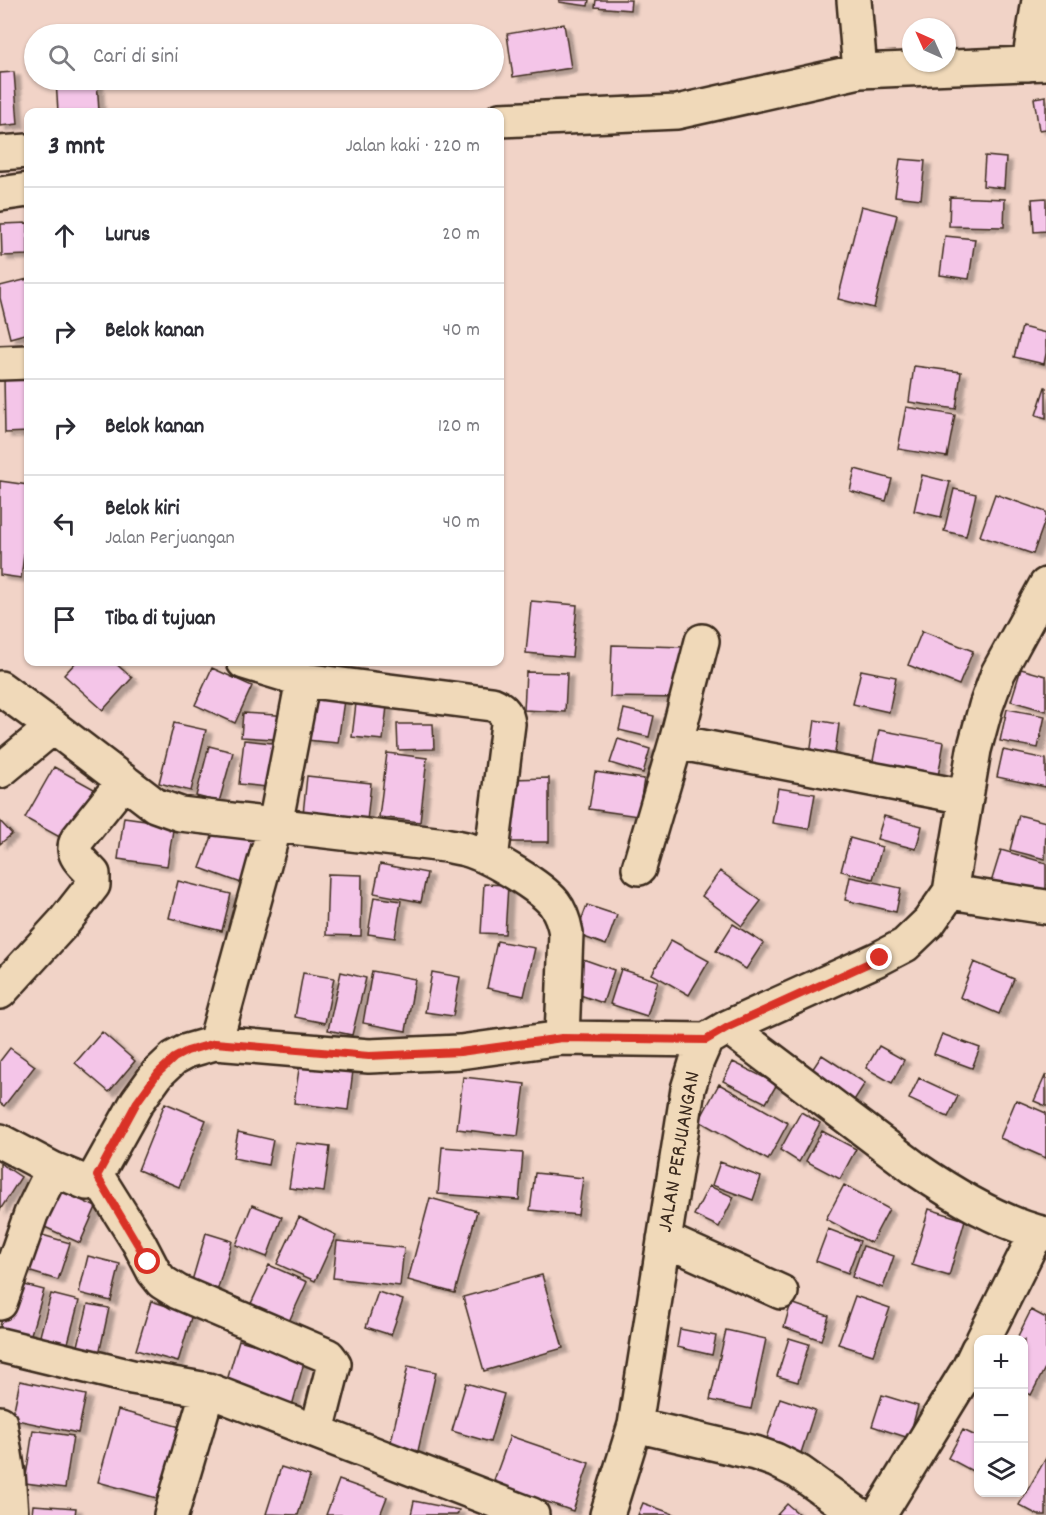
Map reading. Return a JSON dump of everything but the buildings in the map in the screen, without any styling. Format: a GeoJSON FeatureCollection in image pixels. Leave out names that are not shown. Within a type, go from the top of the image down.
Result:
{"type":"FeatureCollection","features":[{"type":"Feature","properties":{"kind":"street"},"geometry":{"type":"LineString","coordinates":[[854,0],[860,71]]}},
{"type":"Feature","properties":{"kind":"street"},"geometry":{"type":"LineString","coordinates":[[504,120],[676,112],[860,71],[1038,63],[1039,0]]}},
{"type":"Feature","properties":{"kind":"street"},"geometry":{"type":"LineString","coordinates":[[0,153],[24,151]]}},
{"type":"Feature","properties":{"kind":"street"},"geometry":{"type":"LineString","coordinates":[[0,194],[24,191]]}},
{"type":"Feature","properties":{"kind":"street"},"geometry":{"type":"LineString","coordinates":[[0,363],[24,362]]}},
{"type":"Feature","properties":{"kind":"street"},"geometry":{"type":"LineString","coordinates":[[0,1141],[53,1169],[87,1183],[93,1181],[97,1176],[137,1102],[158,1073],[174,1058],[187,1051],[215,1043],[369,1056],[460,1052],[562,1038],[717,1034],[905,945],[929,922],[950,892],[974,750],[986,706],[998,673],[1035,631],[1046,585]]}},
{"type":"Feature","properties":{"kind":"street"},"geometry":{"type":"LineString","coordinates":[[639,868],[676,742],[702,641]]}},
{"type":"Feature","properties":{"kind":"street"},"geometry":{"type":"LineString","coordinates":[[257,666],[303,680],[492,704],[504,712],[508,724],[491,859]]}},
{"type":"Feature","properties":{"kind":"street"},"geometry":{"type":"LineString","coordinates":[[215,1043],[275,825],[303,680]]}},
{"type":"Feature","properties":{"kind":"street"},"geometry":{"type":"LineString","coordinates":[[0,688],[155,805],[180,814],[445,845],[471,850],[491,859],[545,894],[555,905],[563,920],[566,933],[562,1038]]}},
{"type":"Feature","properties":{"kind":"street"},"geometry":{"type":"LineString","coordinates":[[0,771],[53,727]]}},
{"type":"Feature","properties":{"kind":"street"},"geometry":{"type":"LineString","coordinates":[[676,742],[966,797]]}},
{"type":"Feature","properties":{"kind":"street"},"geometry":{"type":"LineString","coordinates":[[0,992],[64,922],[93,885],[93,874],[75,854],[73,847],[124,781]]}},
{"type":"Feature","properties":{"kind":"street"},"geometry":{"type":"LineString","coordinates":[[950,892],[1046,907]]}},
{"type":"Feature","properties":{"kind":"street"},"geometry":{"type":"LineString","coordinates":[[717,1034],[946,1189],[974,1205],[1042,1233],[986,1335]]}},
{"type":"Feature","properties":{"kind":"street","name":"JALAN PERJUANGAN"},"geometry":{"type":"LineString","coordinates":[[607,1515],[635,1425],[688,1089],[696,1063],[717,1034]]}},
{"type":"Feature","properties":{"kind":"street"},"geometry":{"type":"LineString","coordinates":[[0,1303],[32,1214],[53,1169]]}},
{"type":"Feature","properties":{"kind":"street"},"geometry":{"type":"LineString","coordinates":[[97,1176],[162,1282],[178,1292],[328,1356],[334,1364],[317,1431]]}},
{"type":"Feature","properties":{"kind":"street"},"geometry":{"type":"LineString","coordinates":[[664,1239],[781,1292]]}},
{"type":"Feature","properties":{"kind":"street"},"geometry":{"type":"LineString","coordinates":[[0,1345],[132,1377],[208,1390],[532,1515]]}},
{"type":"Feature","properties":{"kind":"street"},"geometry":{"type":"LineString","coordinates":[[879,1515],[974,1357]]}},
{"type":"Feature","properties":{"kind":"street"},"geometry":{"type":"LineString","coordinates":[[171,1515],[208,1390]]}},
{"type":"Feature","properties":{"kind":"street"},"geometry":{"type":"LineString","coordinates":[[0,1423],[8,1473],[11,1515]]}},
{"type":"Feature","properties":{"kind":"street"},"geometry":{"type":"LineString","coordinates":[[635,1425],[755,1453],[775,1460],[799,1472],[859,1515]]}},
{"type":"Feature","properties":{"kind":"route"},"geometry":{"type":"LineString","coordinates":[[148,1262],[139,1243],[97,1176],[146,1088],[174,1058],[187,1051],[215,1043],[369,1056],[493,1049],[562,1038],[706,1040],[728,1027],[880,958]]}}]}
